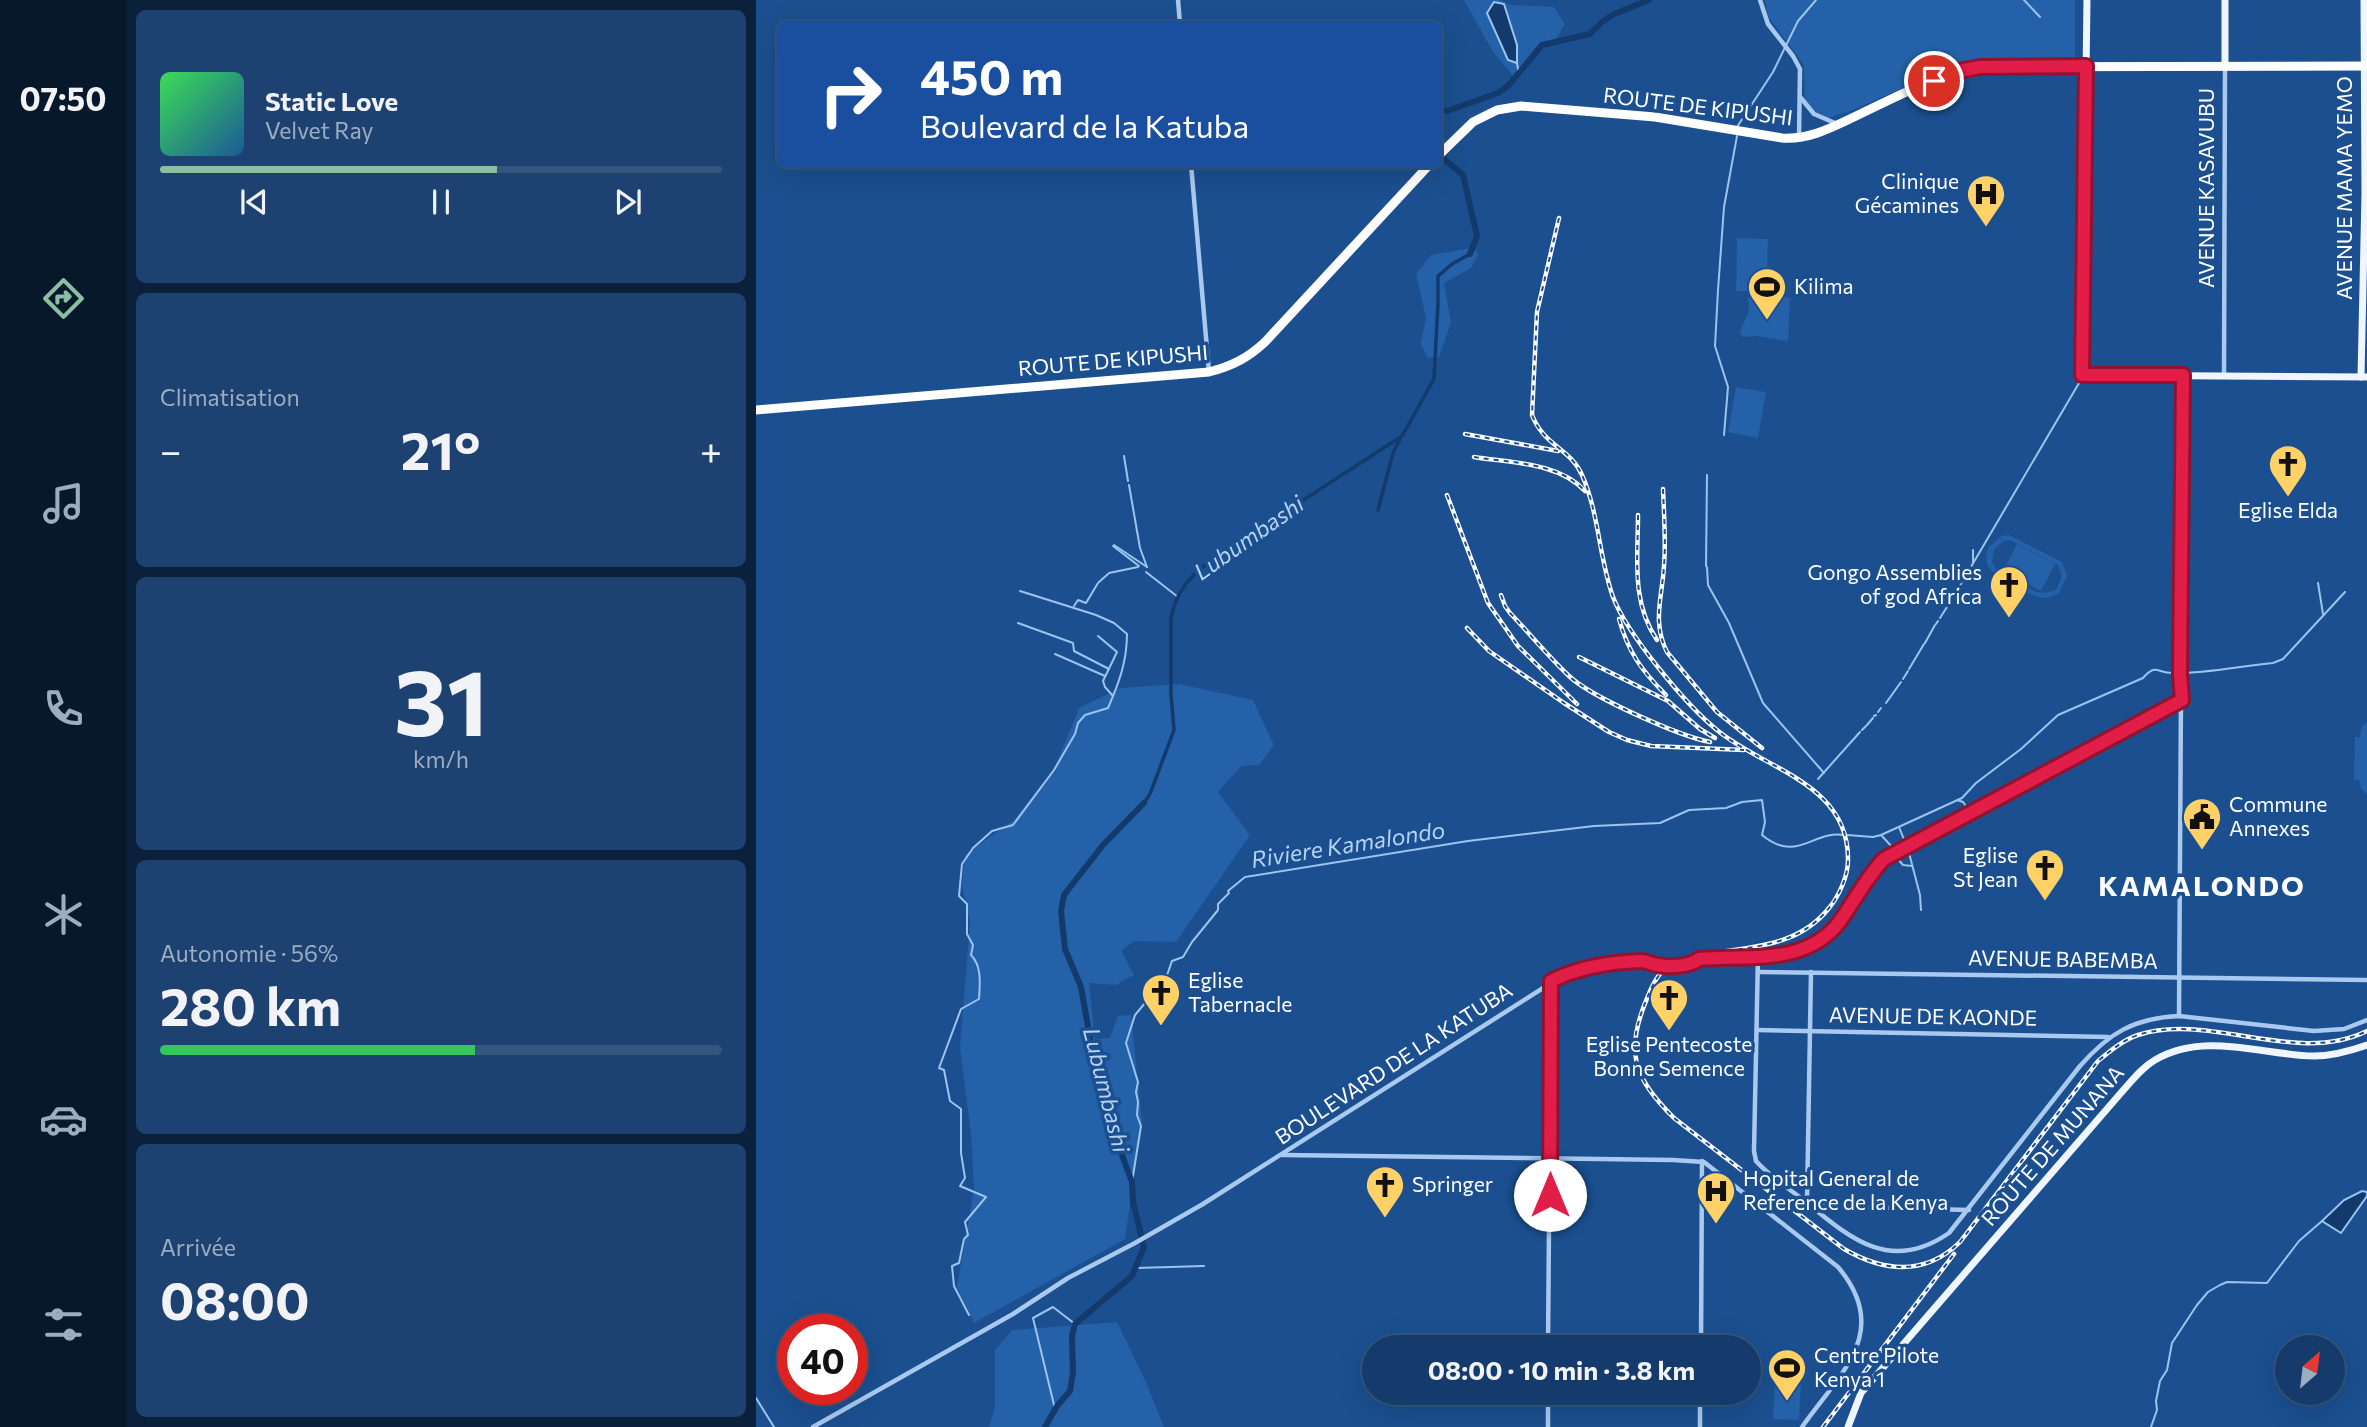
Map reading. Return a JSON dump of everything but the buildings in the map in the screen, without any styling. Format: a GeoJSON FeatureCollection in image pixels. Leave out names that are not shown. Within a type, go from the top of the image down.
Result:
{"type":"FeatureCollection","features":[{"type":"Feature","properties":{"kind":"highway","name":"ROUTE DE KIPUSHI"},"geometry":{"type":"LineString","coordinates":[[1442,152],[1462,130],[1478,119],[1497,110],[1521,106],[1655,117],[1799,138],[1838,125],[1964,70],[1980,67],[2365,66]]}},
{"type":"Feature","properties":{"kind":"highway","name":"ROUTE DE KIPUSHI"},"geometry":{"type":"LineString","coordinates":[[756,410],[1209,372],[1232,365],[1254,353],[1426,168]]}},
{"type":"Feature","properties":{"kind":"main road"},"geometry":{"type":"LineString","coordinates":[[2084,0],[2082,375],[2364,377]]}},
{"type":"Feature","properties":{"kind":"main road","name":"AVENUE KASAVUBU"},"geometry":{"type":"LineString","coordinates":[[2225,0],[2225,66]]}},
{"type":"Feature","properties":{"kind":"main road","name":"AVENUE MAMA YEMO"},"geometry":{"type":"LineString","coordinates":[[2364,0],[2364,377]]}},
{"type":"Feature","properties":{"kind":"main road","name":"ROUTE DE MUNANA"},"geometry":{"type":"LineString","coordinates":[[1848,1427],[1861,1393],[2120,1094],[2150,1063],[2172,1052],[2196,1046],[2230,1046],[2315,1056],[2333,1055],[2367,1045]]}},
{"type":"Feature","properties":{"kind":"street"},"geometry":{"type":"LineString","coordinates":[[1178,0],[1180,21]]}},
{"type":"Feature","properties":{"kind":"street"},"geometry":{"type":"LineString","coordinates":[[1760,0],[1768,23],[1800,69],[1799,138]]}},
{"type":"Feature","properties":{"kind":"street","name":"AVENUE KASAVUBU"},"geometry":{"type":"LineString","coordinates":[[2224,376],[2225,66]]}},
{"type":"Feature","properties":{"kind":"street"},"geometry":{"type":"LineString","coordinates":[[1800,97],[1814,114],[1838,125]]}},
{"type":"Feature","properties":{"kind":"street"},"geometry":{"type":"LineString","coordinates":[[1191,168],[1209,372]]}},
{"type":"Feature","properties":{"kind":"street"},"geometry":{"type":"LineString","coordinates":[[2179,1016],[2183,375]]}},
{"type":"Feature","properties":{"kind":"street"},"geometry":{"type":"LineString","coordinates":[[2182,700],[1884,859],[1864,883],[1835,927],[1813,945],[1788,955],[1758,956],[1755,1159],[1759,1165],[1859,1241],[1881,1250],[1897,1252],[1920,1248],[1949,1234],[2080,1066],[2109,1037],[2129,1026],[2157,1018],[2179,1016],[2314,1031],[2344,1029],[2367,1020]]}},
{"type":"Feature","properties":{"kind":"street","name":"BOULEVARD DE LA KATUBA"},"geometry":{"type":"LineString","coordinates":[[813,1427],[1013,1314],[1068,1278],[1135,1243],[1281,1155],[1551,981],[1587,968],[1646,961],[1667,965],[1690,964],[1699,959],[1758,956]]}},
{"type":"Feature","properties":{"kind":"street","name":"AVENUE BABEMBA"},"geometry":{"type":"LineString","coordinates":[[1758,972],[2367,980]]}},
{"type":"Feature","properties":{"kind":"street"},"geometry":{"type":"LineString","coordinates":[[1809,1204],[1811,972]]}},
{"type":"Feature","properties":{"kind":"street"},"geometry":{"type":"LineString","coordinates":[[1549,1335],[1551,981]]}},
{"type":"Feature","properties":{"kind":"street","name":"AVENUE DE KAONDE"},"geometry":{"type":"LineString","coordinates":[[1757,1030],[2109,1037]]}},
{"type":"Feature","properties":{"kind":"street"},"geometry":{"type":"LineString","coordinates":[[1281,1155],[1702,1161],[1838,1267],[1856,1295],[1861,1317],[1857,1348],[1841,1376],[1802,1427]]}},
{"type":"Feature","properties":{"kind":"street"},"geometry":{"type":"LineString","coordinates":[[1701,1335],[1702,1161]]}},
{"type":"Feature","properties":{"kind":"street"},"geometry":{"type":"LineString","coordinates":[[1809,1204],[1969,1210]]}},
{"type":"Feature","properties":{"kind":"street"},"geometry":{"type":"LineString","coordinates":[[1548,1405],[1548,1427]]}},
{"type":"Feature","properties":{"kind":"street"},"geometry":{"type":"LineString","coordinates":[[1700,1405],[1700,1427]]}},
{"type":"Feature","properties":{"kind":"shaded area"},"geometry":{"type":"Polygon","coordinates":[[[1464,0],[1499,0],[1511,5],[1554,7],[1565,24],[1556,39],[1542,44],[1514,77],[1493,52],[1464,0]]]}},
{"type":"Feature","properties":{"kind":"shaded area"},"geometry":{"type":"Polygon","coordinates":[[[1765,0],[2075,0],[2075,61],[1965,61],[1848,112],[1824,119],[1805,103],[1804,65],[1768,16],[1765,0]]]}},
{"type":"Feature","properties":{"kind":"shaded area"},"geometry":{"type":"Polygon","coordinates":[[[1494,2],[1504,4],[1517,45],[1517,63],[1508,60],[1487,13],[1494,2]]]}},
{"type":"Feature","properties":{"kind":"shaded area"},"geometry":{"type":"Polygon","coordinates":[[[1737,238],[1768,239],[1767,292],[1736,291],[1737,238]]]}},
{"type":"Feature","properties":{"kind":"shaded area"},"geometry":{"type":"Polygon","coordinates":[[[1476,250],[1478,255],[1471,268],[1444,283],[1451,322],[1439,357],[1427,358],[1421,344],[1426,318],[1416,274],[1431,255],[1476,250]]]}},
{"type":"Feature","properties":{"kind":"shaded area","name":"Kilima"},"geometry":{"type":"Polygon","coordinates":[[[1773,293],[1790,298],[1788,341],[1756,336],[1743,337],[1740,332],[1749,310],[1748,297],[1770,297],[1773,293]]]}},
{"type":"Feature","properties":{"kind":"shaded area"},"geometry":{"type":"Polygon","coordinates":[[[1736,387],[1766,392],[1758,438],[1728,432],[1736,387]]]}},
{"type":"Feature","properties":{"kind":"shaded area"},"geometry":{"type":"Polygon","coordinates":[[[2009,535],[2062,562],[2067,576],[2059,593],[2047,598],[2037,597],[2012,585],[1990,569],[1986,560],[1988,549],[2001,536],[2009,535]],[[2010,540],[2003,541],[1994,550],[1992,562],[1995,568],[2036,592],[2044,593],[2056,590],[2062,576],[2058,565],[2010,540]]]}},
{"type":"Feature","properties":{"kind":"shaded area"},"geometry":{"type":"Polygon","coordinates":[[[2017,544],[2055,564],[2041,591],[2003,571],[2017,544]]]}},
{"type":"Feature","properties":{"kind":"shaded area"},"geometry":{"type":"Polygon","coordinates":[[[1179,684],[1253,700],[1274,745],[1259,765],[1241,766],[1218,792],[1250,835],[1176,942],[1134,941],[1121,951],[1134,975],[1116,985],[1089,983],[1095,1039],[1110,1038],[1118,1016],[1131,1015],[1142,1122],[1125,1239],[974,1323],[957,1287],[974,1189],[971,1134],[960,1048],[970,922],[962,885],[965,855],[1014,820],[1055,767],[1079,708],[1120,688],[1179,684]]]}},
{"type":"Feature","properties":{"kind":"shaded area"},"geometry":{"type":"Polygon","coordinates":[[[2367,722],[2367,794],[2361,789],[2359,780],[2354,779],[2355,737],[2360,737],[2362,726],[2367,722]]]}},
{"type":"Feature","properties":{"kind":"shaded area"},"geometry":{"type":"Polygon","coordinates":[[[2362,1191],[2367,1192],[2367,1196],[2341,1233],[2322,1221],[2344,1200],[2362,1191]]]}},
{"type":"Feature","properties":{"kind":"shaded area"},"geometry":{"type":"Polygon","coordinates":[[[1117,1322],[1164,1427],[989,1427],[995,1407],[995,1350],[1012,1330],[1117,1322]]]}},
{"type":"Feature","properties":{"kind":"shaded area","name":"Centre Pilote Kenya 1"},"geometry":{"type":"Polygon","coordinates":[[[1775,1383],[1801,1384],[1799,1420],[1773,1419],[1775,1383]]]}},
{"type":"Feature","properties":{"kind":"waterway","name":"Lubumbashi"},"geometry":{"type":"LineString","coordinates":[[1442,110],[1498,93],[1509,85],[1542,45],[1590,34],[1614,14],[1649,0]]}},
{"type":"Feature","properties":{"kind":"waterway"},"geometry":{"type":"LineString","coordinates":[[1737,127],[1773,72],[1798,21],[1816,0]]}},
{"type":"Feature","properties":{"kind":"waterway"},"geometry":{"type":"LineString","coordinates":[[2024,0],[2040,17]]}},
{"type":"Feature","properties":{"kind":"waterway","name":"Lubumbashi"},"geometry":{"type":"LineString","coordinates":[[1517,63],[1519,75]]}},
{"type":"Feature","properties":{"kind":"waterway"},"geometry":{"type":"LineString","coordinates":[[1724,435],[1728,387],[1715,346],[1724,207],[1737,136]]}},
{"type":"Feature","properties":{"kind":"waterway","name":"Lubumbashi"},"geometry":{"type":"LineString","coordinates":[[1442,157],[1463,175],[1477,236],[1470,254]]}},
{"type":"Feature","properties":{"kind":"waterway","name":"Lubumbashi"},"geometry":{"type":"LineString","coordinates":[[1144,803],[1150,794],[1174,730],[1171,618],[1181,591],[1192,577],[1214,558],[1402,436],[1434,379],[1438,276],[1470,254]]}},
{"type":"Feature","properties":{"kind":"waterway"},"geometry":{"type":"LineString","coordinates":[[1955,594],[2082,378]]}},
{"type":"Feature","properties":{"kind":"waterway"},"geometry":{"type":"LineString","coordinates":[[1378,510],[1393,453],[1400,439]]}},
{"type":"Feature","properties":{"kind":"waterway"},"geometry":{"type":"LineString","coordinates":[[1124,456],[1128,481]]}},
{"type":"Feature","properties":{"kind":"waterway"},"geometry":{"type":"LineString","coordinates":[[1706,566],[1707,475]]}},
{"type":"Feature","properties":{"kind":"waterway"},"geometry":{"type":"LineString","coordinates":[[1129,485],[1140,548],[1147,567]]}},
{"type":"Feature","properties":{"kind":"waterway"},"geometry":{"type":"LineString","coordinates":[[1114,545],[1147,567]]}},
{"type":"Feature","properties":{"kind":"waterway"},"geometry":{"type":"LineString","coordinates":[[1113,546],[1139,566]]}},
{"type":"Feature","properties":{"kind":"waterway"},"geometry":{"type":"LineString","coordinates":[[1973,550],[1973,562]]}},
{"type":"Feature","properties":{"kind":"waterway"},"geometry":{"type":"LineString","coordinates":[[1109,573],[1138,567]]}},
{"type":"Feature","properties":{"kind":"waterway"},"geometry":{"type":"LineString","coordinates":[[1707,567],[1708,585],[1729,623],[1763,703],[1824,773]]}},
{"type":"Feature","properties":{"kind":"waterway"},"geometry":{"type":"LineString","coordinates":[[1146,572],[1178,597]]}},
{"type":"Feature","properties":{"kind":"waterway"},"geometry":{"type":"LineString","coordinates":[[1099,582],[1108,574]]}},
{"type":"Feature","properties":{"kind":"waterway"},"geometry":{"type":"LineString","coordinates":[[1074,606],[1078,600],[1086,603],[1098,583]]}},
{"type":"Feature","properties":{"kind":"waterway"},"geometry":{"type":"LineString","coordinates":[[2318,583],[2323,614]]}},
{"type":"Feature","properties":{"kind":"waterway"},"geometry":{"type":"LineString","coordinates":[[969,1315],[954,1286],[952,1266],[959,1263],[964,1239],[968,1235],[965,1222],[986,1197],[960,1186],[965,1178],[961,1153],[961,1109],[950,1101],[944,1070],[939,1068],[961,1009],[979,999],[979,970],[971,955],[973,945],[967,934],[967,904],[959,896],[962,864],[973,848],[992,831],[1013,825],[1054,770],[1075,734],[1078,723],[1085,715],[1108,708],[1122,672],[1127,644],[1127,634],[1114,623],[1020,591]]}},
{"type":"Feature","properties":{"kind":"waterway"},"geometry":{"type":"LineString","coordinates":[[1881,835],[1962,798],[1976,783],[2021,749],[2058,715],[2143,678],[2151,671],[2197,672],[2273,663],[2283,659],[2345,592]]}},
{"type":"Feature","properties":{"kind":"waterway"},"geometry":{"type":"LineString","coordinates":[[1940,618],[1954,596]]}},
{"type":"Feature","properties":{"kind":"waterway"},"geometry":{"type":"LineString","coordinates":[[1018,623],[1073,643],[1074,651],[1109,669]]}},
{"type":"Feature","properties":{"kind":"waterway"},"geometry":{"type":"LineString","coordinates":[[1925,643],[1935,625]]}},
{"type":"Feature","properties":{"kind":"waterway"},"geometry":{"type":"LineString","coordinates":[[1098,636],[1117,652],[1103,681],[1113,696]]}},
{"type":"Feature","properties":{"kind":"waterway"},"geometry":{"type":"LineString","coordinates":[[1909,669],[1924,644]]}},
{"type":"Feature","properties":{"kind":"waterway"},"geometry":{"type":"LineString","coordinates":[[1055,654],[1105,676]]}},
{"type":"Feature","properties":{"kind":"waterway"},"geometry":{"type":"LineString","coordinates":[[1903,679],[1908,671]]}},
{"type":"Feature","properties":{"kind":"waterway"},"geometry":{"type":"LineString","coordinates":[[1886,703],[1901,682]]}},
{"type":"Feature","properties":{"kind":"waterway"},"geometry":{"type":"LineString","coordinates":[[1878,712],[1881,708]]}},
{"type":"Feature","properties":{"kind":"waterway"},"geometry":{"type":"LineString","coordinates":[[1867,725],[1873,718]]}},
{"type":"Feature","properties":{"kind":"waterway"},"geometry":{"type":"LineString","coordinates":[[1862,730],[1866,726]]}},
{"type":"Feature","properties":{"kind":"waterway"},"geometry":{"type":"LineString","coordinates":[[1818,779],[1860,732]]}},
{"type":"Feature","properties":{"kind":"waterway","name":"Riviere Kamalondo"},"geometry":{"type":"LineString","coordinates":[[1132,1182],[1141,1126],[1137,1115],[1138,1082],[1126,1043],[1135,1015],[1166,978],[1172,961],[1183,957],[1218,910],[1218,904],[1228,891],[1245,877],[1468,841],[1594,826],[1660,823],[1689,810],[1726,808],[1742,802],[1762,800],[1765,822],[1762,835],[1774,843],[1785,847],[1795,846],[1823,837],[1844,835]]}},
{"type":"Feature","properties":{"kind":"waterway"},"geometry":{"type":"LineString","coordinates":[[1957,800],[1963,802],[1969,810]]}},
{"type":"Feature","properties":{"kind":"waterway","name":"Lubumbashi"},"geometry":{"type":"LineString","coordinates":[[1045,1427],[1057,1406],[1070,1391],[1075,1324],[1132,1276],[1144,1247],[1133,1202],[1132,1182],[1107,1114],[1081,987],[1065,949],[1061,911],[1064,895],[1103,845],[1144,803]]}},
{"type":"Feature","properties":{"kind":"waterway"},"geometry":{"type":"LineString","coordinates":[[1899,827],[1905,842]]}},
{"type":"Feature","properties":{"kind":"waterway","name":"KAMALONDO"},"geometry":{"type":"LineString","coordinates":[[1847,835],[1881,835],[1894,849]]}},
{"type":"Feature","properties":{"kind":"waterway"},"geometry":{"type":"LineString","coordinates":[[1908,849],[1920,895],[1921,910]]}},
{"type":"Feature","properties":{"kind":"waterway"},"geometry":{"type":"LineString","coordinates":[[1889,865],[1898,858],[1898,854]]}},
{"type":"Feature","properties":{"kind":"waterway"},"geometry":{"type":"LineString","coordinates":[[1898,859],[1903,865],[1912,866]]}},
{"type":"Feature","properties":{"kind":"waterway"},"geometry":{"type":"LineString","coordinates":[[2151,1427],[2157,1410],[2160,1381],[2167,1370],[2172,1343],[2197,1305],[2208,1292],[2227,1282],[2267,1283],[2299,1241],[2322,1221]]}},
{"type":"Feature","properties":{"kind":"waterway"},"geometry":{"type":"LineString","coordinates":[[1136,1268],[1204,1266]]}},
{"type":"Feature","properties":{"kind":"waterway"},"geometry":{"type":"LineString","coordinates":[[1055,1409],[1033,1318],[1053,1307],[1075,1324]]}},
{"type":"Feature","properties":{"kind":"waterway"},"geometry":{"type":"LineString","coordinates":[[756,1398],[774,1427]]}},
{"type":"Feature","properties":{"kind":"railway"},"geometry":{"type":"LineString","coordinates":[[1559,218],[1537,312],[1532,415],[1543,434],[1571,459],[1582,475],[1592,505],[1613,597],[1644,649],[1704,719],[1736,744],[1801,781],[1820,796],[1835,813],[1845,834],[1848,860],[1845,879],[1836,898],[1817,921],[1803,931],[1774,943],[1673,963],[1658,977],[1641,1015],[1635,1048],[1641,1076],[1674,1118],[1844,1249],[1874,1262],[1904,1267],[1933,1261],[1960,1242],[2098,1061],[2127,1040],[2165,1030],[2194,1030],[2282,1042],[2311,1043],[2340,1040],[2367,1031]]}},
{"type":"Feature","properties":{"kind":"railway"},"geometry":{"type":"LineString","coordinates":[[1465,434],[1558,451]]}},
{"type":"Feature","properties":{"kind":"railway"},"geometry":{"type":"LineString","coordinates":[[1474,457],[1548,469],[1574,481],[1585,491]]}},
{"type":"Feature","properties":{"kind":"railway"},"geometry":{"type":"LineString","coordinates":[[1663,489],[1665,557],[1659,610],[1662,641],[1667,652],[1717,712],[1762,748]]}},
{"type":"Feature","properties":{"kind":"railway"},"geometry":{"type":"LineString","coordinates":[[1447,495],[1488,603],[1518,646],[1577,704]]}},
{"type":"Feature","properties":{"kind":"railway"},"geometry":{"type":"LineString","coordinates":[[1638,515],[1637,563],[1640,595],[1643,610],[1657,640]]}},
{"type":"Feature","properties":{"kind":"railway"},"geometry":{"type":"LineString","coordinates":[[1501,595],[1510,613],[1580,685],[1636,715],[1710,742]]}},
{"type":"Feature","properties":{"kind":"railway"},"geometry":{"type":"LineString","coordinates":[[1619,619],[1637,660],[1666,695]]}},
{"type":"Feature","properties":{"kind":"railway"},"geometry":{"type":"LineString","coordinates":[[1467,628],[1489,651],[1564,703],[1609,732],[1627,740],[1651,746],[1744,750]]}},
{"type":"Feature","properties":{"kind":"railway"},"geometry":{"type":"LineString","coordinates":[[1579,657],[1668,701],[1700,729],[1715,738]]}},
{"type":"Feature","properties":{"kind":"railway"},"geometry":{"type":"LineString","coordinates":[[1823,1427],[1954,1254]]}},
{"type":"Feature","properties":{"kind":"place","name":"Clinique Gécamines"},"geometry":{"type":"Point","coordinates":[1986,228]}},
{"type":"Feature","properties":{"kind":"place","name":"Kilima"},"geometry":{"type":"Point","coordinates":[1767,321]}},
{"type":"Feature","properties":{"kind":"place","name":"Eglise Elda"},"geometry":{"type":"Point","coordinates":[2288,498]}},
{"type":"Feature","properties":{"kind":"place","name":"Gongo Assemblies of god Africa"},"geometry":{"type":"Point","coordinates":[2009,619]}},
{"type":"Feature","properties":{"kind":"place","name":"Commune Annexes"},"geometry":{"type":"Point","coordinates":[2202,851]}},
{"type":"Feature","properties":{"kind":"place","name":"Eglise St Jean"},"geometry":{"type":"Point","coordinates":[2045,902]}},
{"type":"Feature","properties":{"kind":"place","name":"Eglise Tabernacle"},"geometry":{"type":"Point","coordinates":[1161,1027]}},
{"type":"Feature","properties":{"kind":"place","name":"Eglise Pentecoste Bonne Semence"},"geometry":{"type":"Point","coordinates":[1669,1032]}},
{"type":"Feature","properties":{"kind":"place","name":"Springer"},"geometry":{"type":"Point","coordinates":[1385,1219]}},
{"type":"Feature","properties":{"kind":"place","name":"Hopital General de Reference de la Kenya"},"geometry":{"type":"Point","coordinates":[1716,1225]}},
{"type":"Feature","properties":{"kind":"place","name":"Centre Pilote Kenya 1"},"geometry":{"type":"Point","coordinates":[1787,1402]}},
{"type":"Feature","properties":{"kind":"district","name":"KAMALONDO"},"geometry":{"type":"Point","coordinates":[2202,886]}},
{"type":"Feature","properties":{"kind":"route"},"geometry":{"type":"LineString","coordinates":[[1550,1195],[1551,981],[1587,968],[1612,964],[1646,961],[1658,965],[1690,964],[1699,959],[1788,955],[1807,949],[1829,934],[1874,869],[1884,859],[2182,700],[2183,375],[2082,375],[2086,66],[1980,67],[1934,81]]}}]}
